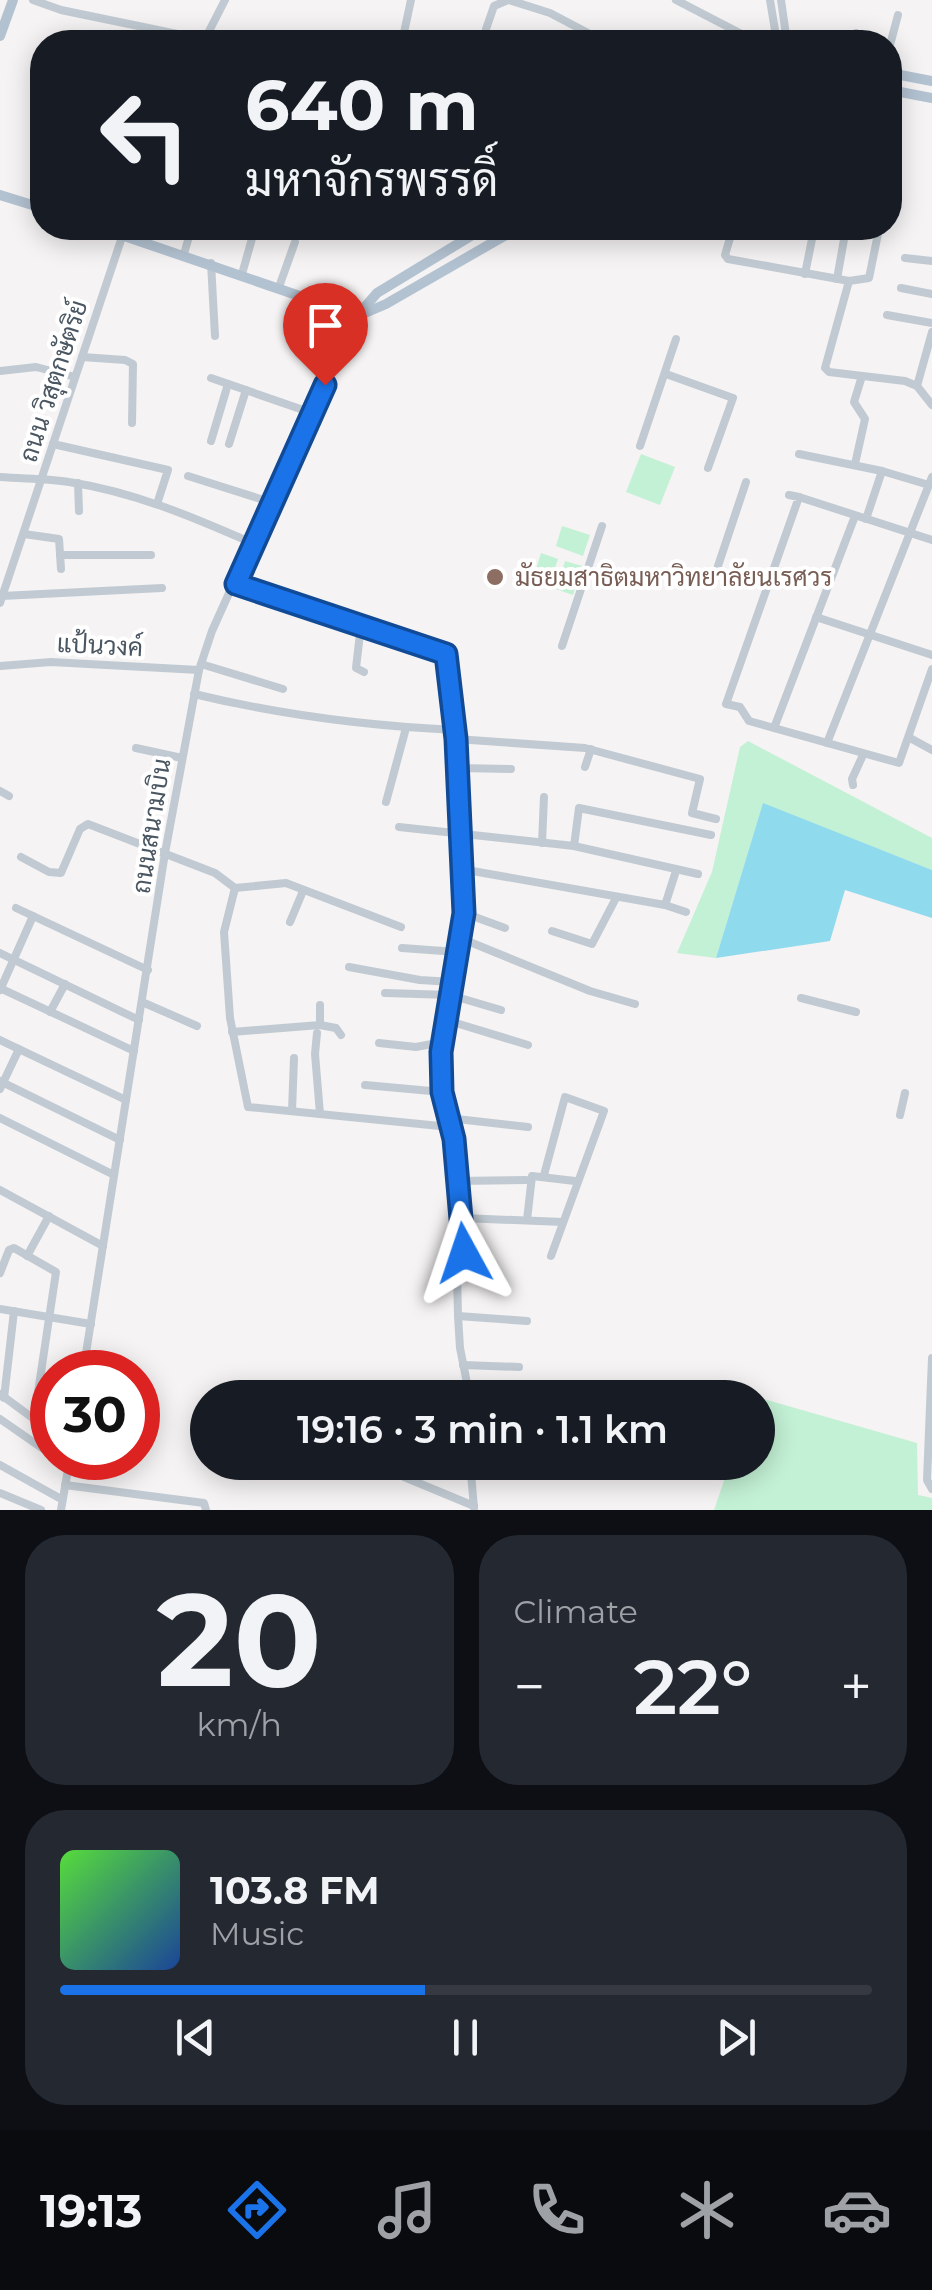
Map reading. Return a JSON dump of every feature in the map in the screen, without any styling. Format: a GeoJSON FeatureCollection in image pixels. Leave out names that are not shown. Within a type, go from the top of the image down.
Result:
{"type":"FeatureCollection","features":[{"type":"Feature","properties":{"kind":"main road"},"geometry":{"type":"LineString","coordinates":[[0,36],[13,0]]}},
{"type":"Feature","properties":{"kind":"main road"},"geometry":{"type":"LineString","coordinates":[[902,76],[932,82]]}},
{"type":"Feature","properties":{"kind":"main road"},"geometry":{"type":"LineString","coordinates":[[902,92],[932,98]]}},
{"type":"Feature","properties":{"kind":"main road"},"geometry":{"type":"LineString","coordinates":[[0,194],[30,204]]}},
{"type":"Feature","properties":{"kind":"main road"},"geometry":{"type":"LineString","coordinates":[[147,240],[358,316],[498,240]]}},
{"type":"Feature","properties":{"kind":"main road"},"geometry":{"type":"LineString","coordinates":[[358,316],[376,293],[464,240]]}},
{"type":"Feature","properties":{"kind":"main road"},"geometry":{"type":"LineString","coordinates":[[475,240],[481,250]]}},
{"type":"Feature","properties":{"kind":"street"},"geometry":{"type":"LineString","coordinates":[[33,0],[155,30]]}},
{"type":"Feature","properties":{"kind":"street"},"geometry":{"type":"LineString","coordinates":[[210,30],[225,0]]}},
{"type":"Feature","properties":{"kind":"street"},"geometry":{"type":"LineString","coordinates":[[405,30],[411,0]]}},
{"type":"Feature","properties":{"kind":"street"},"geometry":{"type":"LineString","coordinates":[[486,29],[494,6],[508,0],[550,13],[582,30]]}},
{"type":"Feature","properties":{"kind":"street"},"geometry":{"type":"LineString","coordinates":[[676,0],[734,30]]}},
{"type":"Feature","properties":{"kind":"street"},"geometry":{"type":"LineString","coordinates":[[770,0],[775,30]]}},
{"type":"Feature","properties":{"kind":"street"},"geometry":{"type":"LineString","coordinates":[[781,0],[785,30]]}},
{"type":"Feature","properties":{"kind":"street"},"geometry":{"type":"LineString","coordinates":[[894,30],[898,14]]}},
{"type":"Feature","properties":{"kind":"street","name":"ถนน วิสุตกษัตริย์"},"geometry":{"type":"LineString","coordinates":[[2,593],[120,240]]}},
{"type":"Feature","properties":{"kind":"street"},"geometry":{"type":"LineString","coordinates":[[184,254],[188,240]]}},
{"type":"Feature","properties":{"kind":"street"},"geometry":{"type":"LineString","coordinates":[[242,274],[252,240]]}},
{"type":"Feature","properties":{"kind":"street"},"geometry":{"type":"LineString","coordinates":[[730,240],[725,256],[728,259],[849,281],[869,278],[877,240]]}},
{"type":"Feature","properties":{"kind":"street"},"geometry":{"type":"LineString","coordinates":[[805,274],[812,240]]}},
{"type":"Feature","properties":{"kind":"street"},"geometry":{"type":"LineString","coordinates":[[837,279],[844,240]]}},
{"type":"Feature","properties":{"kind":"street"},"geometry":{"type":"LineString","coordinates":[[280,287],[295,242]]}},
{"type":"Feature","properties":{"kind":"street"},"geometry":{"type":"LineString","coordinates":[[904,258],[932,261]]}},
{"type":"Feature","properties":{"kind":"street"},"geometry":{"type":"LineString","coordinates":[[211,263],[215,336]]}},
{"type":"Feature","properties":{"kind":"street"},"geometry":{"type":"LineString","coordinates":[[849,281],[825,368],[828,372],[895,378],[917,386],[932,405]]}},
{"type":"Feature","properties":{"kind":"street"},"geometry":{"type":"LineString","coordinates":[[901,288],[932,294]]}},
{"type":"Feature","properties":{"kind":"street"},"geometry":{"type":"LineString","coordinates":[[887,315],[932,322]]}},
{"type":"Feature","properties":{"kind":"street","name":"ถนนสนามบิน"},"geometry":{"type":"LineString","coordinates":[[87,1350],[165,853],[200,667],[212,631],[270,502],[358,316]]}},
{"type":"Feature","properties":{"kind":"street"},"geometry":{"type":"LineString","coordinates":[[917,386],[932,332]]}},
{"type":"Feature","properties":{"kind":"street"},"geometry":{"type":"LineString","coordinates":[[640,446],[676,338]]}},
{"type":"Feature","properties":{"kind":"street"},"geometry":{"type":"LineString","coordinates":[[82,357],[133,364],[132,423]]}},
{"type":"Feature","properties":{"kind":"street"},"geometry":{"type":"LineString","coordinates":[[0,371],[36,368],[76,377]]}},
{"type":"Feature","properties":{"kind":"street"},"geometry":{"type":"LineString","coordinates":[[666,374],[733,398],[708,468]]}},
{"type":"Feature","properties":{"kind":"street"},"geometry":{"type":"LineString","coordinates":[[855,464],[865,418],[854,402],[862,376]]}},
{"type":"Feature","properties":{"kind":"street"},"geometry":{"type":"LineString","coordinates":[[211,378],[312,414]]}},
{"type":"Feature","properties":{"kind":"street"},"geometry":{"type":"LineString","coordinates":[[210,441],[228,384]]}},
{"type":"Feature","properties":{"kind":"street"},"geometry":{"type":"LineString","coordinates":[[229,444],[246,390]]}},
{"type":"Feature","properties":{"kind":"street"},"geometry":{"type":"LineString","coordinates":[[53,444],[168,470],[157,504]]}},
{"type":"Feature","properties":{"kind":"street"},"geometry":{"type":"LineString","coordinates":[[799,454],[930,481],[928,500],[828,743]]}},
{"type":"Feature","properties":{"kind":"street"},"geometry":{"type":"LineString","coordinates":[[866,519],[882,470]]}},
{"type":"Feature","properties":{"kind":"street"},"geometry":{"type":"LineString","coordinates":[[188,476],[270,502]]}},
{"type":"Feature","properties":{"kind":"street"},"geometry":{"type":"LineString","coordinates":[[0,477],[78,483],[157,504],[252,544]]}},
{"type":"Feature","properties":{"kind":"street"},"geometry":{"type":"LineString","coordinates":[[718,566],[746,482]]}},
{"type":"Feature","properties":{"kind":"street"},"geometry":{"type":"LineString","coordinates":[[78,483],[79,512]]}},
{"type":"Feature","properties":{"kind":"street"},"geometry":{"type":"LineString","coordinates":[[789,494],[932,540]]}},
{"type":"Feature","properties":{"kind":"street"},"geometry":{"type":"LineString","coordinates":[[800,498],[726,700],[728,704],[742,709],[748,721],[899,763],[932,670]]}},
{"type":"Feature","properties":{"kind":"street"},"geometry":{"type":"LineString","coordinates":[[774,728],[854,516]]}},
{"type":"Feature","properties":{"kind":"street"},"geometry":{"type":"LineString","coordinates":[[562,646],[602,526]]}},
{"type":"Feature","properties":{"kind":"street"},"geometry":{"type":"LineString","coordinates":[[24,534],[59,539],[61,570]]}},
{"type":"Feature","properties":{"kind":"street"},"geometry":{"type":"LineString","coordinates":[[60,555],[152,554]]}},
{"type":"Feature","properties":{"kind":"street"},"geometry":{"type":"LineString","coordinates":[[236,584],[446,654],[456,735],[464,913],[442,1042],[442,1092],[464,1253],[457,1274],[466,1380]]}},
{"type":"Feature","properties":{"kind":"street"},"geometry":{"type":"LineString","coordinates":[[2,593],[162,588]]}},
{"type":"Feature","properties":{"kind":"street"},"geometry":{"type":"LineString","coordinates":[[816,617],[932,655]]}},
{"type":"Feature","properties":{"kind":"street"},"geometry":{"type":"LineString","coordinates":[[361,625],[356,668],[364,672]]}},
{"type":"Feature","properties":{"kind":"street","name":"แป้นวงค์"},"geometry":{"type":"LineString","coordinates":[[0,666],[51,662],[200,667],[283,690]]}},
{"type":"Feature","properties":{"kind":"street"},"geometry":{"type":"LineString","coordinates":[[194,694],[278,713],[591,749],[700,779],[692,813],[716,819]]}},
{"type":"Feature","properties":{"kind":"street"},"geometry":{"type":"LineString","coordinates":[[386,802],[406,728]]}},
{"type":"Feature","properties":{"kind":"street"},"geometry":{"type":"LineString","coordinates":[[910,738],[932,750]]}},
{"type":"Feature","properties":{"kind":"street"},"geometry":{"type":"LineString","coordinates":[[136,748],[182,758]]}},
{"type":"Feature","properties":{"kind":"street"},"geometry":{"type":"LineString","coordinates":[[585,768],[591,749]]}},
{"type":"Feature","properties":{"kind":"street"},"geometry":{"type":"LineString","coordinates":[[853,785],[863,755]]}},
{"type":"Feature","properties":{"kind":"street"},"geometry":{"type":"LineString","coordinates":[[458,768],[511,770]]}},
{"type":"Feature","properties":{"kind":"street"},"geometry":{"type":"LineString","coordinates":[[574,846],[580,793]]}},
{"type":"Feature","properties":{"kind":"street"},"geometry":{"type":"LineString","coordinates":[[542,843],[544,797]]}},
{"type":"Feature","properties":{"kind":"street"},"geometry":{"type":"LineString","coordinates":[[579,808],[711,835]]}},
{"type":"Feature","properties":{"kind":"street"},"geometry":{"type":"LineString","coordinates":[[22,857],[49,872],[61,873],[84,824],[215,872],[235,888],[278,882],[401,927]]}},
{"type":"Feature","properties":{"kind":"street"},"geometry":{"type":"LineString","coordinates":[[399,827],[574,846],[698,874]]}},
{"type":"Feature","properties":{"kind":"street"},"geometry":{"type":"LineString","coordinates":[[462,869],[686,912]]}},
{"type":"Feature","properties":{"kind":"street"},"geometry":{"type":"LineString","coordinates":[[664,905],[675,874]]}},
{"type":"Feature","properties":{"kind":"street"},"geometry":{"type":"LineString","coordinates":[[235,888],[224,932],[232,1032],[248,1107],[528,1128]]}},
{"type":"Feature","properties":{"kind":"street"},"geometry":{"type":"LineString","coordinates":[[290,922],[303,891]]}},
{"type":"Feature","properties":{"kind":"street"},"geometry":{"type":"LineString","coordinates":[[552,931],[592,944],[616,898]]}},
{"type":"Feature","properties":{"kind":"street"},"geometry":{"type":"LineString","coordinates":[[16,908],[148,970]]}},
{"type":"Feature","properties":{"kind":"street"},"geometry":{"type":"LineString","coordinates":[[464,913],[505,928]]}},
{"type":"Feature","properties":{"kind":"street"},"geometry":{"type":"LineString","coordinates":[[33,916],[0,989],[134,1051]]}},
{"type":"Feature","properties":{"kind":"street"},"geometry":{"type":"LineString","coordinates":[[460,938],[590,992],[636,1004]]}},
{"type":"Feature","properties":{"kind":"street"},"geometry":{"type":"LineString","coordinates":[[402,948],[457,952]]}},
{"type":"Feature","properties":{"kind":"street"},"geometry":{"type":"LineString","coordinates":[[0,953],[139,1020]]}},
{"type":"Feature","properties":{"kind":"street"},"geometry":{"type":"LineString","coordinates":[[349,967],[452,982]]}},
{"type":"Feature","properties":{"kind":"street"},"geometry":{"type":"LineString","coordinates":[[50,1012],[64,984]]}},
{"type":"Feature","properties":{"kind":"street"},"geometry":{"type":"LineString","coordinates":[[385,993],[450,995],[501,1010]]}},
{"type":"Feature","properties":{"kind":"street"},"geometry":{"type":"LineString","coordinates":[[802,998],[856,1012]]}},
{"type":"Feature","properties":{"kind":"street"},"geometry":{"type":"LineString","coordinates":[[142,1002],[198,1026]]}},
{"type":"Feature","properties":{"kind":"street"},"geometry":{"type":"LineString","coordinates":[[320,1004],[314,1054],[320,1114]]}},
{"type":"Feature","properties":{"kind":"street"},"geometry":{"type":"LineString","coordinates":[[446,1020],[528,1045]]}},
{"type":"Feature","properties":{"kind":"street"},"geometry":{"type":"LineString","coordinates":[[232,1032],[333,1026],[342,1035]]}},
{"type":"Feature","properties":{"kind":"street"},"geometry":{"type":"LineString","coordinates":[[0,1040],[126,1100]]}},
{"type":"Feature","properties":{"kind":"street"},"geometry":{"type":"LineString","coordinates":[[379,1043],[416,1048],[442,1042]]}},
{"type":"Feature","properties":{"kind":"street"},"geometry":{"type":"LineString","coordinates":[[19,1049],[1,1084],[120,1140]]}},
{"type":"Feature","properties":{"kind":"street"},"geometry":{"type":"LineString","coordinates":[[292,1112],[294,1058]]}},
{"type":"Feature","properties":{"kind":"street"},"geometry":{"type":"LineString","coordinates":[[364,1085],[442,1092]]}},
{"type":"Feature","properties":{"kind":"street"},"geometry":{"type":"LineString","coordinates":[[900,1115],[906,1093]]}},
{"type":"Feature","properties":{"kind":"street"},"geometry":{"type":"LineString","coordinates":[[544,1175],[566,1097],[604,1111],[550,1256]]}},
{"type":"Feature","properties":{"kind":"street"},"geometry":{"type":"LineString","coordinates":[[0,1118],[114,1175]]}},
{"type":"Feature","properties":{"kind":"street"},"geometry":{"type":"LineString","coordinates":[[527,1220],[532,1176],[576,1181]]}},
{"type":"Feature","properties":{"kind":"street"},"geometry":{"type":"LineString","coordinates":[[457,1181],[526,1180]]}},
{"type":"Feature","properties":{"kind":"street"},"geometry":{"type":"LineString","coordinates":[[0,1190],[103,1246]]}},
{"type":"Feature","properties":{"kind":"street"},"geometry":{"type":"LineString","coordinates":[[27,1256],[49,1216]]}},
{"type":"Feature","properties":{"kind":"street"},"geometry":{"type":"LineString","coordinates":[[461,1218],[563,1222]]}},
{"type":"Feature","properties":{"kind":"street"},"geometry":{"type":"LineString","coordinates":[[0,1274],[14,1248],[56,1272],[34,1419],[2,1396],[14,1311]]}},
{"type":"Feature","properties":{"kind":"street"},"geometry":{"type":"LineString","coordinates":[[0,1309],[91,1324]]}},
{"type":"Feature","properties":{"kind":"street"},"geometry":{"type":"LineString","coordinates":[[458,1316],[526,1321]]}},
{"type":"Feature","properties":{"kind":"street"},"geometry":{"type":"LineString","coordinates":[[932,1358],[928,1480],[932,1488]]}},
{"type":"Feature","properties":{"kind":"street"},"geometry":{"type":"LineString","coordinates":[[463,1365],[519,1367]]}},
{"type":"Feature","properties":{"kind":"street"},"geometry":{"type":"LineString","coordinates":[[0,1418],[30,1439]]}},
{"type":"Feature","properties":{"kind":"street"},"geometry":{"type":"LineString","coordinates":[[0,1465],[61,1499]]}},
{"type":"Feature","properties":{"kind":"street"},"geometry":{"type":"LineString","coordinates":[[60,1510],[67,1480]]}},
{"type":"Feature","properties":{"kind":"street"},"geometry":{"type":"LineString","coordinates":[[411,1480],[474,1508],[472,1480]]}},
{"type":"Feature","properties":{"kind":"street"},"geometry":{"type":"LineString","coordinates":[[66,1485],[204,1503],[206,1510]]}},
{"type":"Feature","properties":{"kind":"street"},"geometry":{"type":"LineString","coordinates":[[0,1494],[41,1510]]}},
{"type":"Feature","properties":{"kind":"green space"},"geometry":{"type":"Polygon","coordinates":[[[641,454],[675,467],[660,505],[626,492],[641,454]]]}},
{"type":"Feature","properties":{"kind":"green space"},"geometry":{"type":"Polygon","coordinates":[[[562,526],[590,535],[583,556],[556,546],[562,526]]]}},
{"type":"Feature","properties":{"kind":"green space"},"geometry":{"type":"Polygon","coordinates":[[[541,553],[558,559],[549,587],[532,582],[541,553]]]}},
{"type":"Feature","properties":{"kind":"green space"},"geometry":{"type":"Polygon","coordinates":[[[565,561],[582,566],[573,595],[556,589],[565,561]]]}},
{"type":"Feature","properties":{"kind":"green space"},"geometry":{"type":"Polygon","coordinates":[[[748,741],[932,838],[932,870],[763,804],[716,958],[677,953],[712,872],[740,747],[748,741]]]}},
{"type":"Feature","properties":{"kind":"green space"},"geometry":{"type":"Polygon","coordinates":[[[775,1402],[917,1443],[918,1495],[932,1498],[932,1510],[714,1510],[724,1480],[775,1480],[775,1402]]]}},
{"type":"Feature","properties":{"kind":"water"},"geometry":{"type":"Polygon","coordinates":[[[763,803],[932,870],[932,918],[845,890],[830,941],[716,958],[763,803]]]}},
{"type":"Feature","properties":{"kind":"place","name":"มัธยมสาธิตมหาวิทยาลัยนเรศวร"},"geometry":{"type":"Point","coordinates":[495,577]}},
{"type":"Feature","properties":{"kind":"route"},"geometry":{"type":"LineString","coordinates":[[325,385],[236,584],[446,654],[456,739],[464,913],[441,1052],[442,1092],[454,1139],[464,1253]]}}]}
